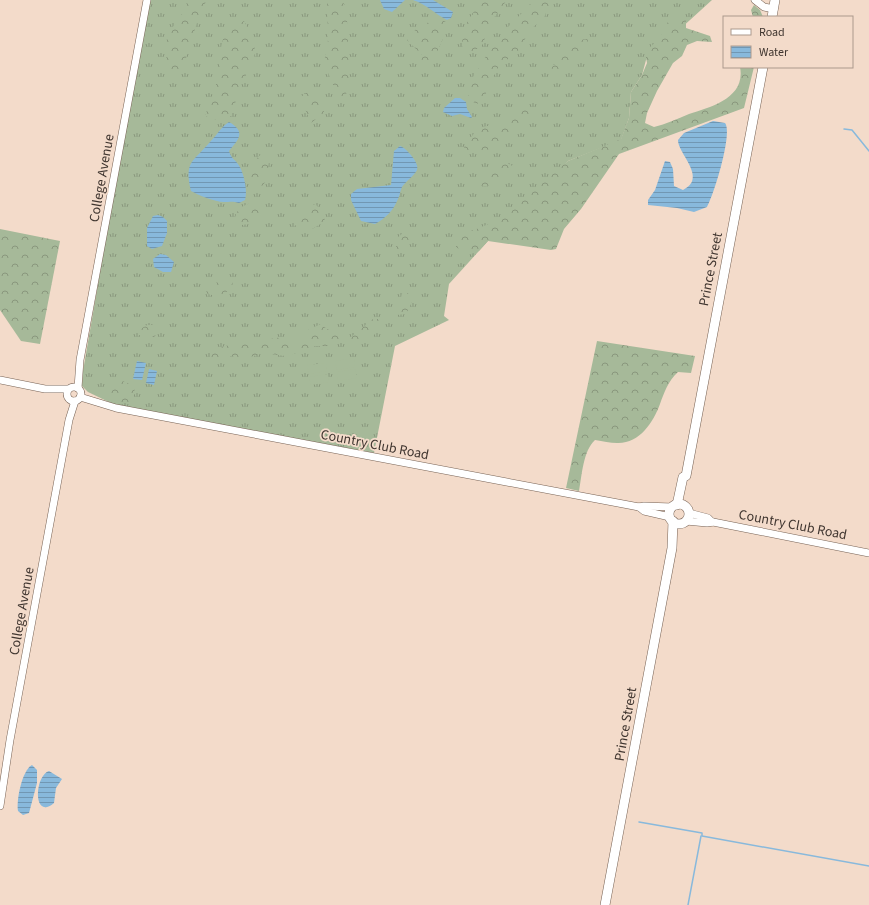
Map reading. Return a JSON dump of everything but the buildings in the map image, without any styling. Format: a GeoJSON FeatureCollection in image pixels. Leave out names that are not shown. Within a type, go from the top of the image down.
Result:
{"type":"FeatureCollection","features":[{"type":"Feature","properties":{"kind":"main road","name":"Prince Street"},"geometry":{"type":"LineString","coordinates":[[605,905],[672,548],[675,545],[683,478],[686,476],[763,68]]}},
{"type":"Feature","properties":{"kind":"street","name":"College Avenue"},"geometry":{"type":"LineString","coordinates":[[0,806],[10,740],[147,0]]}},
{"type":"Feature","properties":{"kind":"street"},"geometry":{"type":"LineString","coordinates":[[755,0],[764,7],[774,9]]}},
{"type":"Feature","properties":{"kind":"street","name":"Country Club Road"},"geometry":{"type":"LineString","coordinates":[[0,380],[74,393],[106,405],[639,507],[644,511],[679,514],[708,523],[712,522],[869,552]]}},
{"type":"Feature","properties":{"kind":"green space"},"geometry":{"type":"Polygon","coordinates":[[[147,0],[712,0],[646,60],[642,75],[631,92],[629,118],[621,140],[568,161],[488,241],[449,284],[444,316],[449,320],[395,346],[374,453],[115,405],[88,392],[82,386],[83,371],[147,0]]]}},
{"type":"Feature","properties":{"kind":"green space"},"geometry":{"type":"Polygon","coordinates":[[[188,0],[207,0],[200,13],[182,71],[166,74],[167,34],[181,17],[188,0]]]}},
{"type":"Feature","properties":{"kind":"green space"},"geometry":{"type":"Polygon","coordinates":[[[327,0],[343,0],[347,20],[350,89],[340,101],[324,63],[328,40],[327,0]]]}},
{"type":"Feature","properties":{"kind":"green space"},"geometry":{"type":"Polygon","coordinates":[[[481,0],[507,0],[495,16],[482,45],[470,54],[462,46],[464,31],[468,21],[481,0]]]}},
{"type":"Feature","properties":{"kind":"green space"},"geometry":{"type":"Polygon","coordinates":[[[535,0],[583,0],[573,2],[559,1],[548,7],[544,18],[531,29],[515,56],[501,62],[489,85],[483,102],[476,104],[468,98],[468,85],[486,56],[505,30],[535,0]]]}},
{"type":"Feature","properties":{"kind":"green space"},"geometry":{"type":"Polygon","coordinates":[[[754,5],[760,10],[763,16],[753,16],[751,10],[754,5]]]}},
{"type":"Feature","properties":{"kind":"green space"},"geometry":{"type":"Polygon","coordinates":[[[682,15],[686,15],[686,28],[710,36],[712,42],[697,41],[687,45],[682,56],[673,63],[657,91],[647,113],[645,123],[654,127],[725,100],[738,86],[740,68],[754,68],[744,108],[619,154],[581,209],[564,229],[556,249],[551,250],[488,241],[479,251],[468,255],[456,247],[456,232],[474,230],[496,221],[568,161],[621,139],[629,118],[631,92],[642,75],[647,63],[645,52],[660,38],[665,24],[682,15]]]}},
{"type":"Feature","properties":{"kind":"green space"},"geometry":{"type":"Polygon","coordinates":[[[244,21],[255,43],[254,62],[242,82],[231,116],[217,120],[205,116],[220,73],[220,52],[225,31],[244,21]]]}},
{"type":"Feature","properties":{"kind":"green space"},"geometry":{"type":"Polygon","coordinates":[[[431,21],[445,21],[448,27],[432,64],[420,69],[422,55],[407,40],[416,29],[431,21]]]}},
{"type":"Feature","properties":{"kind":"green space"},"geometry":{"type":"Polygon","coordinates":[[[588,39],[587,48],[569,68],[551,71],[552,67],[578,40],[588,39]]]}},
{"type":"Feature","properties":{"kind":"green space"},"geometry":{"type":"Polygon","coordinates":[[[313,88],[323,99],[324,113],[311,123],[300,97],[313,88]]]}},
{"type":"Feature","properties":{"kind":"green space"},"geometry":{"type":"Polygon","coordinates":[[[527,107],[534,109],[528,119],[514,135],[498,146],[488,150],[466,153],[464,147],[478,128],[497,124],[527,107]]]}},
{"type":"Feature","properties":{"kind":"green space"},"geometry":{"type":"Polygon","coordinates":[[[264,151],[270,155],[268,167],[272,174],[262,186],[251,186],[251,175],[254,162],[264,151]]]}},
{"type":"Feature","properties":{"kind":"green space"},"geometry":{"type":"Polygon","coordinates":[[[507,163],[516,168],[503,181],[489,186],[476,186],[475,184],[482,177],[507,163]]]}},
{"type":"Feature","properties":{"kind":"green space"},"geometry":{"type":"Polygon","coordinates":[[[251,203],[262,204],[262,218],[249,224],[234,226],[236,214],[240,208],[251,203]]]}},
{"type":"Feature","properties":{"kind":"green space"},"geometry":{"type":"Polygon","coordinates":[[[315,204],[323,212],[325,221],[314,228],[302,232],[294,224],[301,214],[315,204]]]}},
{"type":"Feature","properties":{"kind":"green space"},"geometry":{"type":"Polygon","coordinates":[[[0,229],[60,241],[40,344],[21,341],[0,310],[0,229]]]}},
{"type":"Feature","properties":{"kind":"green space"},"geometry":{"type":"Polygon","coordinates":[[[412,231],[413,240],[405,249],[397,251],[395,240],[404,232],[412,231]]]}},
{"type":"Feature","properties":{"kind":"green space"},"geometry":{"type":"Polygon","coordinates":[[[225,278],[232,280],[233,287],[220,295],[210,295],[205,293],[214,284],[225,278]]]}},
{"type":"Feature","properties":{"kind":"green space"},"geometry":{"type":"Polygon","coordinates":[[[408,293],[412,301],[409,309],[405,314],[396,315],[402,294],[408,293]]]}},
{"type":"Feature","properties":{"kind":"green space"},"geometry":{"type":"Polygon","coordinates":[[[373,319],[382,319],[384,325],[376,333],[362,341],[346,341],[373,319]]]}},
{"type":"Feature","properties":{"kind":"green space"},"geometry":{"type":"Polygon","coordinates":[[[321,324],[327,329],[342,332],[343,340],[331,346],[315,346],[301,352],[285,356],[263,353],[241,360],[232,356],[219,360],[210,357],[210,351],[232,344],[284,337],[290,341],[299,339],[301,333],[321,324]]]}},
{"type":"Feature","properties":{"kind":"green space"},"geometry":{"type":"Polygon","coordinates":[[[147,325],[155,325],[161,329],[160,332],[154,337],[138,335],[139,330],[147,325]]]}},
{"type":"Feature","properties":{"kind":"green space"},"geometry":{"type":"Polygon","coordinates":[[[597,341],[695,356],[691,373],[678,372],[672,379],[657,411],[644,431],[632,440],[625,442],[614,443],[595,440],[585,457],[579,491],[566,488],[597,341]]]}},
{"type":"Feature","properties":{"kind":"green space"},"geometry":{"type":"Polygon","coordinates":[[[354,358],[355,367],[337,370],[335,361],[354,358]]]}},
{"type":"Feature","properties":{"kind":"green space"},"geometry":{"type":"Polygon","coordinates":[[[326,363],[327,371],[309,374],[307,365],[326,363]]]}},
{"type":"Feature","properties":{"kind":"green space"},"geometry":{"type":"Polygon","coordinates":[[[355,369],[357,378],[338,381],[337,372],[355,369]]]}},
{"type":"Feature","properties":{"kind":"green space"},"geometry":{"type":"Polygon","coordinates":[[[328,374],[329,382],[311,385],[309,377],[328,374]]]}},
{"type":"Feature","properties":{"kind":"green space"},"geometry":{"type":"Polygon","coordinates":[[[120,380],[135,386],[134,395],[130,402],[119,402],[103,393],[108,386],[114,386],[120,380]]]}},
{"type":"Feature","properties":{"kind":"water"},"geometry":{"type":"Polygon","coordinates":[[[380,0],[405,0],[392,12],[384,9],[380,0]]]}},
{"type":"Feature","properties":{"kind":"water"},"geometry":{"type":"Polygon","coordinates":[[[413,0],[433,0],[453,12],[451,18],[447,20],[413,0]]]}},
{"type":"Feature","properties":{"kind":"water"},"geometry":{"type":"Polygon","coordinates":[[[455,98],[460,98],[466,102],[467,109],[472,117],[471,118],[460,114],[452,116],[443,112],[444,108],[455,98]]]}},
{"type":"Feature","properties":{"kind":"water"},"geometry":{"type":"Polygon","coordinates":[[[713,121],[725,123],[727,129],[727,139],[718,178],[707,207],[694,212],[677,208],[648,205],[648,200],[655,190],[665,161],[670,162],[673,169],[674,186],[683,190],[690,185],[693,179],[692,173],[690,166],[679,146],[678,140],[684,133],[713,121]]]}},
{"type":"Feature","properties":{"kind":"water"},"geometry":{"type":"Polygon","coordinates":[[[229,122],[238,129],[239,133],[238,140],[229,151],[238,164],[245,182],[245,200],[239,203],[216,201],[191,191],[189,181],[189,168],[195,158],[229,122]]]}},
{"type":"Feature","properties":{"kind":"water"},"geometry":{"type":"Polygon","coordinates":[[[400,146],[403,147],[415,160],[417,170],[402,187],[399,198],[386,217],[375,224],[361,221],[351,200],[351,194],[357,189],[391,185],[394,151],[400,146]]]}},
{"type":"Feature","properties":{"kind":"water"},"geometry":{"type":"Polygon","coordinates":[[[158,215],[167,221],[167,233],[162,246],[152,249],[147,246],[147,228],[153,216],[158,215]]]}},
{"type":"Feature","properties":{"kind":"water"},"geometry":{"type":"Polygon","coordinates":[[[160,254],[166,255],[174,262],[171,272],[163,272],[154,267],[153,259],[160,254]]]}},
{"type":"Feature","properties":{"kind":"water"},"geometry":{"type":"Polygon","coordinates":[[[137,361],[146,363],[142,380],[133,379],[137,361]]]}},
{"type":"Feature","properties":{"kind":"water"},"geometry":{"type":"Polygon","coordinates":[[[149,369],[157,371],[154,385],[146,383],[149,369]]]}},
{"type":"Feature","properties":{"kind":"water"},"geometry":{"type":"Polygon","coordinates":[[[32,765],[37,770],[37,783],[29,813],[23,815],[18,811],[20,786],[25,773],[32,765]]]}},
{"type":"Feature","properties":{"kind":"water"},"geometry":{"type":"Polygon","coordinates":[[[49,771],[62,779],[56,788],[54,803],[47,807],[42,806],[39,802],[38,788],[40,781],[49,771]]]}},
{"type":"Feature","properties":{"kind":"waterway"},"geometry":{"type":"LineString","coordinates":[[844,129],[852,130],[869,151]]}},
{"type":"Feature","properties":{"kind":"waterway"},"geometry":{"type":"LineString","coordinates":[[639,822],[702,833],[702,836],[869,866]]}},
{"type":"Feature","properties":{"kind":"waterway"},"geometry":{"type":"LineString","coordinates":[[688,905],[701,836]]}}]}
